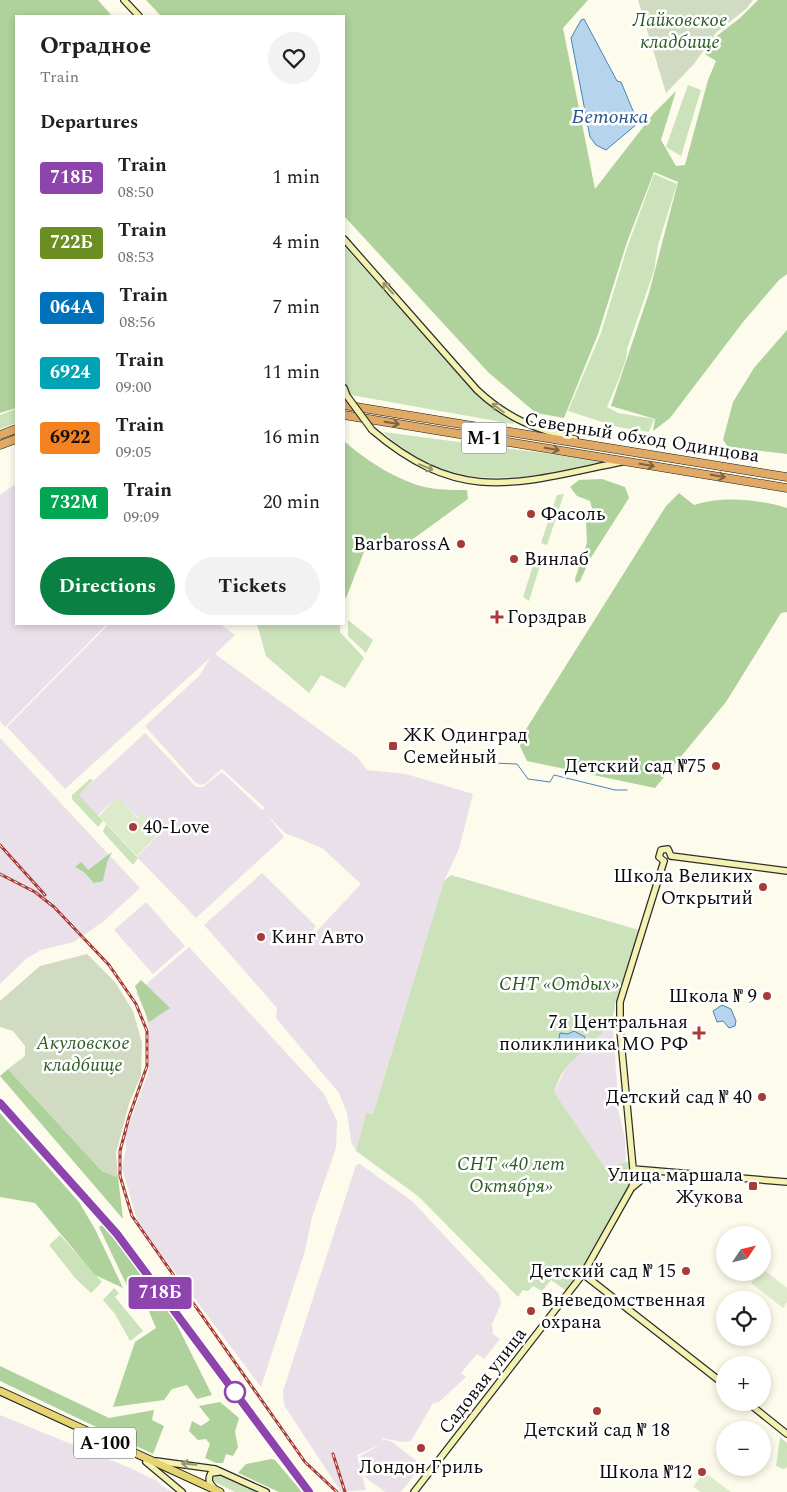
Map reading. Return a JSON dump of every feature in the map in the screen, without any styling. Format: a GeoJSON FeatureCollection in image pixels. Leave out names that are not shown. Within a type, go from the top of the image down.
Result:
{"type":"FeatureCollection","features":[{"type":"Feature","properties":{"kind":"highway","name":"Северный обход Одинцова"},"geometry":{"type":"LineString","coordinates":[[345,405],[787,477]]}},
{"type":"Feature","properties":{"kind":"highway","name":"Северный обход Одинцова"},"geometry":{"type":"LineString","coordinates":[[345,415],[787,488]]}},
{"type":"Feature","properties":{"kind":"highway"},"geometry":{"type":"LineString","coordinates":[[0,435],[15,429]]}},
{"type":"Feature","properties":{"kind":"highway"},"geometry":{"type":"LineString","coordinates":[[0,445],[15,439]]}},
{"type":"Feature","properties":{"kind":"main road","name":"А-100"},"geometry":{"type":"LineString","coordinates":[[0,1391],[149,1462]]}},
{"type":"Feature","properties":{"kind":"main road","name":"А-100"},"geometry":{"type":"LineString","coordinates":[[0,1396],[215,1491]]}},
{"type":"Feature","properties":{"kind":"street"},"geometry":{"type":"LineString","coordinates":[[124,0],[138,15]]}},
{"type":"Feature","properties":{"kind":"street","name":"М-1"},"geometry":{"type":"LineString","coordinates":[[345,242],[477,390],[494,405],[508,415],[531,426],[608,448]]}},
{"type":"Feature","properties":{"kind":"street","name":"М-1"},"geometry":{"type":"LineString","coordinates":[[345,391],[372,430],[400,453],[428,469],[473,482],[510,483],[625,461]]}},
{"type":"Feature","properties":{"kind":"street"},"geometry":{"type":"LineString","coordinates":[[671,856],[668,850],[661,850],[659,857],[664,861],[671,856],[787,870]]}},
{"type":"Feature","properties":{"kind":"street","name":"Садовая улица"},"geometry":{"type":"LineString","coordinates":[[414,1492],[583,1274],[634,1183],[620,1030],[620,1002],[664,861]]}},
{"type":"Feature","properties":{"kind":"street"},"geometry":{"type":"LineString","coordinates":[[632,1169],[787,1182]]}},
{"type":"Feature","properties":{"kind":"street"},"geometry":{"type":"LineString","coordinates":[[631,1190],[652,1171]]}},
{"type":"Feature","properties":{"kind":"street"},"geometry":{"type":"LineString","coordinates":[[583,1274],[716,1378]]}},
{"type":"Feature","properties":{"kind":"street"},"geometry":{"type":"LineString","coordinates":[[758,1411],[787,1434]]}},
{"type":"Feature","properties":{"kind":"street"},"geometry":{"type":"LineString","coordinates":[[149,1462],[202,1466],[224,1473],[266,1492]]}},
{"type":"Feature","properties":{"kind":"street"},"geometry":{"type":"LineString","coordinates":[[149,1462],[182,1492]]}},
{"type":"Feature","properties":{"kind":"street"},"geometry":{"type":"LineString","coordinates":[[215,1491],[209,1477],[215,1472],[224,1473]]}},
{"type":"Feature","properties":{"kind":"shaded area"},"geometry":{"type":"Polygon","coordinates":[[[15,486],[15,625],[106,625],[5,727],[0,721],[0,495],[15,486]]]}},
{"type":"Feature","properties":{"kind":"shaded area"},"geometry":{"type":"Polygon","coordinates":[[[108,625],[221,625],[235,635],[215,654],[357,757],[367,770],[406,774],[473,794],[459,849],[444,881],[373,1114],[366,1114],[356,1151],[351,1142],[347,1113],[339,1093],[276,1018],[277,1008],[204,925],[262,873],[316,926],[312,931],[315,933],[361,884],[322,848],[285,833],[267,815],[284,837],[196,918],[137,857],[162,831],[143,813],[137,817],[118,796],[97,816],[78,795],[145,733],[196,787],[203,787],[222,772],[262,810],[265,808],[222,769],[205,784],[200,785],[195,782],[145,726],[200,675],[210,658],[65,789],[7,727],[108,625]]]}},
{"type":"Feature","properties":{"kind":"shaded area"},"geometry":{"type":"Polygon","coordinates":[[[0,738],[140,888],[104,921],[74,942],[41,950],[26,959],[0,984],[0,738]]]}},
{"type":"Feature","properties":{"kind":"shaded area"},"geometry":{"type":"Polygon","coordinates":[[[146,902],[185,946],[153,974],[114,930],[146,902]]]}},
{"type":"Feature","properties":{"kind":"shaded area"},"geometry":{"type":"Polygon","coordinates":[[[189,947],[324,1094],[337,1121],[336,1148],[312,1217],[305,1251],[261,1387],[138,1223],[122,1168],[126,1149],[125,1135],[149,1071],[149,1032],[145,1012],[136,993],[189,947]]]}},
{"type":"Feature","properties":{"kind":"shaded area"},"geometry":{"type":"Polygon","coordinates":[[[612,1017],[618,1097],[615,1098],[625,1138],[626,1163],[606,1169],[554,1092],[566,1068],[612,1017]]]}},
{"type":"Feature","properties":{"kind":"shaded area"},"geometry":{"type":"Polygon","coordinates":[[[360,1164],[412,1201],[499,1294],[501,1304],[492,1324],[493,1334],[500,1339],[484,1359],[477,1354],[461,1373],[466,1377],[439,1402],[433,1403],[411,1441],[401,1442],[382,1438],[382,1444],[357,1455],[366,1490],[341,1492],[284,1405],[283,1391],[356,1165],[360,1164]]]}},
{"type":"Feature","properties":{"kind":"shaded area"},"geometry":{"type":"Polygon","coordinates":[[[0,1415],[130,1468],[159,1482],[159,1484],[172,1492],[0,1492],[0,1415]]]}},
{"type":"Feature","properties":{"kind":"shaded area"},"geometry":{"type":"Polygon","coordinates":[[[383,1439],[392,1442],[422,1465],[401,1492],[385,1492],[365,1477],[360,1456],[382,1444],[383,1439]]]}},
{"type":"Feature","properties":{"kind":"green space"},"geometry":{"type":"Polygon","coordinates":[[[0,0],[98,0],[111,15],[15,15],[15,408],[0,413],[0,0]]]}},
{"type":"Feature","properties":{"kind":"green space"},"geometry":{"type":"Polygon","coordinates":[[[146,0],[588,0],[563,28],[595,189],[654,113],[676,91],[661,140],[676,166],[685,165],[708,80],[716,61],[705,54],[718,35],[740,18],[758,0],[787,0],[787,274],[779,280],[743,322],[670,418],[653,431],[655,419],[611,406],[649,293],[678,182],[654,172],[627,242],[598,334],[564,418],[536,413],[489,373],[345,217],[345,15],[160,15],[146,0]]]}},
{"type":"Feature","properties":{"kind":"green space","name":"Лайковское кладбище"},"geometry":{"type":"Polygon","coordinates":[[[638,0],[753,0],[746,9],[716,33],[694,64],[666,93],[638,0]]]}},
{"type":"Feature","properties":{"kind":"green space"},"geometry":{"type":"Polygon","coordinates":[[[688,85],[701,90],[681,156],[666,147],[688,85]]]}},
{"type":"Feature","properties":{"kind":"green space"},"geometry":{"type":"Polygon","coordinates":[[[654,174],[677,184],[658,245],[654,271],[627,349],[623,368],[607,407],[618,413],[654,419],[649,432],[618,427],[568,411],[601,333],[627,248],[654,174]]]}},
{"type":"Feature","properties":{"kind":"green space"},"geometry":{"type":"Polygon","coordinates":[[[345,247],[476,393],[495,410],[514,421],[513,424],[351,395],[345,383],[345,247]]]}},
{"type":"Feature","properties":{"kind":"green space"},"geometry":{"type":"Polygon","coordinates":[[[787,330],[787,454],[728,447],[723,440],[733,402],[754,368],[787,330]]]}},
{"type":"Feature","properties":{"kind":"green space"},"geometry":{"type":"Polygon","coordinates":[[[15,409],[15,423],[0,429],[0,415],[15,409]]]}},
{"type":"Feature","properties":{"kind":"green space"},"geometry":{"type":"Polygon","coordinates":[[[383,432],[612,462],[521,477],[492,478],[464,475],[436,467],[409,453],[383,432]]]}},
{"type":"Feature","properties":{"kind":"green space"},"geometry":{"type":"Polygon","coordinates":[[[345,442],[375,464],[411,483],[436,489],[467,490],[468,499],[402,547],[369,539],[346,598],[345,442]]]}},
{"type":"Feature","properties":{"kind":"green space"},"geometry":{"type":"Polygon","coordinates":[[[602,479],[625,487],[629,498],[590,559],[580,581],[576,583],[575,579],[587,543],[586,521],[593,512],[590,501],[577,496],[570,487],[579,480],[602,479]]]}},
{"type":"Feature","properties":{"kind":"green space"},"geometry":{"type":"Polygon","coordinates":[[[679,493],[694,505],[716,500],[740,500],[764,502],[787,508],[787,612],[781,613],[726,702],[655,788],[527,761],[518,742],[666,506],[679,493]]]}},
{"type":"Feature","properties":{"kind":"green space"},"geometry":{"type":"Polygon","coordinates":[[[564,494],[547,545],[541,543],[557,495],[564,494]]]}},
{"type":"Feature","properties":{"kind":"green space"},"geometry":{"type":"Polygon","coordinates":[[[535,559],[542,559],[529,601],[523,597],[535,559]]]}},
{"type":"Feature","properties":{"kind":"green space"},"geometry":{"type":"Polygon","coordinates":[[[348,620],[373,640],[366,653],[348,636],[348,620]]]}},
{"type":"Feature","properties":{"kind":"green space"},"geometry":{"type":"Polygon","coordinates":[[[257,625],[340,625],[340,632],[364,658],[345,688],[321,675],[309,693],[266,656],[257,625]]]}},
{"type":"Feature","properties":{"kind":"green space"},"geometry":{"type":"Polygon","coordinates":[[[90,779],[93,780],[79,795],[103,821],[98,827],[72,799],[72,795],[90,779]]]}},
{"type":"Feature","properties":{"kind":"green space","name":"40-Love"},"geometry":{"type":"Polygon","coordinates":[[[118,796],[137,818],[143,813],[161,831],[137,856],[99,816],[118,796]]]}},
{"type":"Feature","properties":{"kind":"green space"},"geometry":{"type":"Polygon","coordinates":[[[106,824],[138,858],[133,865],[103,832],[106,824]]]}},
{"type":"Feature","properties":{"kind":"green space"},"geometry":{"type":"Polygon","coordinates":[[[112,852],[107,862],[103,881],[94,883],[84,872],[75,867],[81,862],[88,870],[112,852]]]}},
{"type":"Feature","properties":{"kind":"green space"},"geometry":{"type":"Polygon","coordinates":[[[451,875],[639,930],[610,1022],[604,1031],[566,1068],[554,1092],[606,1169],[630,1161],[632,1183],[568,1292],[551,1280],[542,1291],[533,1286],[528,1291],[523,1290],[518,1297],[418,1196],[356,1151],[366,1113],[373,1114],[444,881],[451,875]]]}},
{"type":"Feature","properties":{"kind":"green space","name":"Акуловское кладбище"},"geometry":{"type":"Polygon","coordinates":[[[87,954],[115,982],[133,1011],[142,1043],[141,1075],[129,1104],[116,1153],[118,1177],[102,1171],[8,1069],[25,1056],[25,1046],[13,1031],[0,1027],[0,1001],[40,966],[87,954]]]}},
{"type":"Feature","properties":{"kind":"green space"},"geometry":{"type":"Polygon","coordinates":[[[141,980],[170,1008],[149,1022],[135,986],[141,980]]]}},
{"type":"Feature","properties":{"kind":"green space"},"geometry":{"type":"Polygon","coordinates":[[[8,1069],[102,1171],[118,1177],[123,1219],[0,1076],[8,1069]]]}},
{"type":"Feature","properties":{"kind":"green space"},"geometry":{"type":"Polygon","coordinates":[[[0,1113],[79,1202],[95,1229],[123,1288],[95,1275],[35,1203],[0,1197],[0,1113]]]}},
{"type":"Feature","properties":{"kind":"green space"},"geometry":{"type":"Polygon","coordinates":[[[104,1224],[175,1321],[212,1395],[197,1399],[187,1385],[172,1389],[164,1400],[113,1407],[135,1342],[156,1328],[148,1309],[139,1311],[99,1227],[104,1224]]]}},
{"type":"Feature","properties":{"kind":"green space"},"geometry":{"type":"Polygon","coordinates":[[[60,1235],[102,1282],[91,1293],[76,1279],[49,1245],[60,1235]]]}},
{"type":"Feature","properties":{"kind":"green space"},"geometry":{"type":"Polygon","coordinates":[[[771,1275],[787,1288],[787,1302],[783,1308],[771,1299],[771,1291],[761,1291],[751,1283],[753,1281],[771,1281],[771,1275]]]}},
{"type":"Feature","properties":{"kind":"green space"},"geometry":{"type":"Polygon","coordinates":[[[114,1288],[119,1293],[115,1297],[143,1331],[130,1341],[115,1314],[103,1300],[114,1288]]]}},
{"type":"Feature","properties":{"kind":"green space"},"geometry":{"type":"Polygon","coordinates":[[[0,1366],[109,1418],[154,1410],[152,1420],[164,1426],[153,1454],[0,1381],[0,1366]]]}},
{"type":"Feature","properties":{"kind":"green space"},"geometry":{"type":"Polygon","coordinates":[[[220,1402],[239,1418],[235,1432],[238,1447],[233,1456],[226,1454],[223,1463],[216,1463],[205,1458],[210,1444],[206,1439],[198,1440],[189,1431],[192,1421],[201,1426],[210,1420],[199,1406],[220,1402]]]}},
{"type":"Feature","properties":{"kind":"green space"},"geometry":{"type":"Polygon","coordinates":[[[780,1437],[787,1443],[787,1467],[784,1469],[776,1466],[780,1437]]]}},
{"type":"Feature","properties":{"kind":"green space"},"geometry":{"type":"Polygon","coordinates":[[[271,1459],[275,1460],[302,1492],[279,1492],[238,1473],[246,1464],[271,1459]]]}},
{"type":"Feature","properties":{"kind":"green space"},"geometry":{"type":"Polygon","coordinates":[[[704,1472],[731,1492],[701,1492],[693,1487],[704,1472]]]}},
{"type":"Feature","properties":{"kind":"green space"},"geometry":{"type":"Polygon","coordinates":[[[215,1475],[256,1492],[235,1492],[213,1481],[215,1475]]]}},
{"type":"Feature","properties":{"kind":"water","name":"Бетонка"},"geometry":{"type":"Polygon","coordinates":[[[584,19],[617,81],[621,82],[636,118],[640,119],[637,124],[606,150],[596,145],[590,137],[571,38],[581,20],[584,19]]]}},
{"type":"Feature","properties":{"kind":"water"},"geometry":{"type":"Polygon","coordinates":[[[722,1005],[731,1009],[736,1021],[735,1026],[729,1028],[723,1021],[717,1022],[713,1011],[722,1005]]]}},
{"type":"Feature","properties":{"kind":"water"},"geometry":{"type":"Polygon","coordinates":[[[574,1031],[585,1037],[580,1048],[572,1049],[558,1043],[560,1033],[568,1034],[574,1031]]]}},
{"type":"Feature","properties":{"kind":"waterway"},"geometry":{"type":"LineString","coordinates":[[492,763],[517,764],[528,779],[550,782],[554,775],[615,790],[627,790]]}},
{"type":"Feature","properties":{"kind":"railway"},"geometry":{"type":"LineString","coordinates":[[0,845],[45,895]]}},
{"type":"Feature","properties":{"kind":"railway"},"geometry":{"type":"LineString","coordinates":[[0,874],[35,892],[54,907],[109,965],[136,1004],[147,1031],[147,1066],[129,1117],[120,1151],[120,1176],[132,1216],[305,1462],[337,1492]]}},
{"type":"Feature","properties":{"kind":"railway"},"geometry":{"type":"LineString","coordinates":[[0,1100],[119,1233],[312,1492]]}},
{"type":"Feature","properties":{"kind":"railway"},"geometry":{"type":"LineString","coordinates":[[333,1454],[345,1492]]}},
{"type":"Feature","properties":{"kind":"train","name":"718Б"},"geometry":{"type":"LineString","coordinates":[[0,1103],[117,1234],[309,1492]]}},
{"type":"Feature","properties":{"kind":"place","name":"Фасоль"},"geometry":{"type":"Point","coordinates":[531,514]}},
{"type":"Feature","properties":{"kind":"place","name":"BarbarossA"},"geometry":{"type":"Point","coordinates":[461,544]}},
{"type":"Feature","properties":{"kind":"place","name":"Винлаб"},"geometry":{"type":"Point","coordinates":[514,559]}},
{"type":"Feature","properties":{"kind":"place","name":"Горздрав"},"geometry":{"type":"Point","coordinates":[497,617]}},
{"type":"Feature","properties":{"kind":"place","name":"ЖК Одинград Семейный"},"geometry":{"type":"Point","coordinates":[393,746]}},
{"type":"Feature","properties":{"kind":"place","name":"Детский сад №75"},"geometry":{"type":"Point","coordinates":[716,766]}},
{"type":"Feature","properties":{"kind":"place","name":"40-Love"},"geometry":{"type":"Point","coordinates":[133,827]}},
{"type":"Feature","properties":{"kind":"place","name":"Школа Великих Открытий"},"geometry":{"type":"Point","coordinates":[763,887]}},
{"type":"Feature","properties":{"kind":"place","name":"Кинг Авто"},"geometry":{"type":"Point","coordinates":[261,937]}},
{"type":"Feature","properties":{"kind":"place","name":"Школа № 9"},"geometry":{"type":"Point","coordinates":[767,996]}},
{"type":"Feature","properties":{"kind":"place","name":"7я Центральная поликлиника МО РФ"},"geometry":{"type":"Point","coordinates":[699,1033]}},
{"type":"Feature","properties":{"kind":"place","name":"Детский сад № 40"},"geometry":{"type":"Point","coordinates":[762,1097]}},
{"type":"Feature","properties":{"kind":"place","name":"Улица маршала Жукова"},"geometry":{"type":"Point","coordinates":[753,1186]}},
{"type":"Feature","properties":{"kind":"place","name":"Детский сад № 15"},"geometry":{"type":"Point","coordinates":[686,1271]}},
{"type":"Feature","properties":{"kind":"place","name":"Вневедомственная охрана"},"geometry":{"type":"Point","coordinates":[531,1311]}},
{"type":"Feature","properties":{"kind":"place","name":"Детский сад № 18"},"geometry":{"type":"Point","coordinates":[597,1411]}},
{"type":"Feature","properties":{"kind":"place","name":"Лондон Гриль"},"geometry":{"type":"Point","coordinates":[421,1448]}},
{"type":"Feature","properties":{"kind":"place","name":"Школа №12"},"geometry":{"type":"Point","coordinates":[702,1472]}},
{"type":"Feature","properties":{"kind":"park label","name":"СНТ «Отдых»"},"geometry":{"type":"Point","coordinates":[559,984]}},
{"type":"Feature","properties":{"kind":"park label","name":"СНТ «40 лет Октября»"},"geometry":{"type":"Point","coordinates":[511,1175]}}]}
